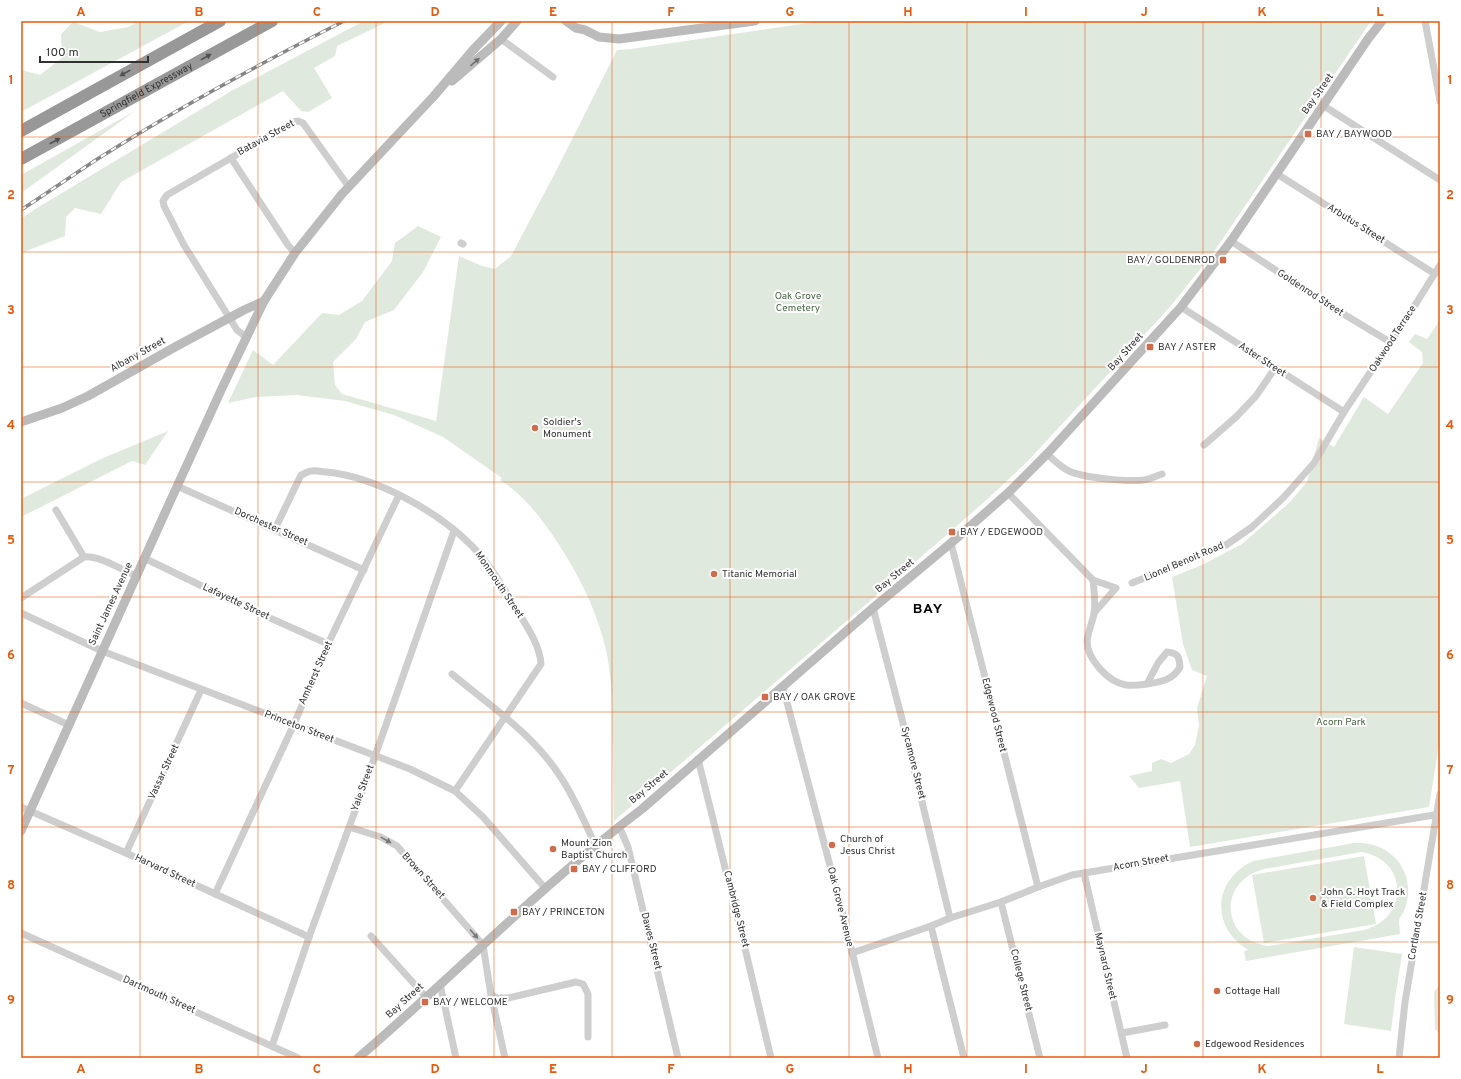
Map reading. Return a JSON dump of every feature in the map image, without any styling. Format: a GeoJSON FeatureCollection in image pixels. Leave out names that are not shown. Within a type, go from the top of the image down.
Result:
{"type":"FeatureCollection","features":[{"type":"Feature","properties":{"kind":"highway"},"geometry":{"type":"LineString","coordinates":[[21,131],[220,21]]}},
{"type":"Feature","properties":{"kind":"highway","name":"Springfield Expressway"},"geometry":{"type":"LineString","coordinates":[[21,159],[272,21]]}},
{"type":"Feature","properties":{"kind":"main road"},"geometry":{"type":"LineString","coordinates":[[434,96],[472,50],[501,21]]}},
{"type":"Feature","properties":{"kind":"main road"},"geometry":{"type":"LineString","coordinates":[[434,96],[501,39],[517,21]]}},
{"type":"Feature","properties":{"kind":"main road"},"geometry":{"type":"LineString","coordinates":[[566,21],[576,28],[583,25],[599,37],[619,39],[755,21]]}},
{"type":"Feature","properties":{"kind":"main road","name":"Bay Street"},"geometry":{"type":"LineString","coordinates":[[1368,40],[1376,21]]}},
{"type":"Feature","properties":{"kind":"main road","name":"Bay Street"},"geometry":{"type":"LineString","coordinates":[[362,1056],[545,888],[596,847],[619,826],[642,809],[873,608],[951,543],[1008,493],[1047,454],[1181,307],[1231,241],[1382,21]]}},
{"type":"Feature","properties":{"kind":"main road","name":"Saint James Avenue"},"geometry":{"type":"LineString","coordinates":[[21,830],[204,427],[264,301],[295,252],[349,187],[434,96]]}},
{"type":"Feature","properties":{"kind":"main road","name":"Albany Street"},"geometry":{"type":"LineString","coordinates":[[21,422],[62,408],[88,396],[126,374],[264,301]]}},
{"type":"Feature","properties":{"kind":"street"},"geometry":{"type":"LineString","coordinates":[[1425,21],[1440,101]]}},
{"type":"Feature","properties":{"kind":"street"},"geometry":{"type":"LineString","coordinates":[[501,39],[553,77]]}},
{"type":"Feature","properties":{"kind":"street"},"geometry":{"type":"LineString","coordinates":[[1324,106],[1440,180]]}},
{"type":"Feature","properties":{"kind":"street","name":"Batavia Street"},"geometry":{"type":"LineString","coordinates":[[230,318],[184,245],[164,206],[163,201],[167,195],[293,122],[298,121],[303,123],[349,187]]}},
{"type":"Feature","properties":{"kind":"street"},"geometry":{"type":"LineString","coordinates":[[231,158],[288,245],[295,252]]}},
{"type":"Feature","properties":{"kind":"street","name":"Arbutus Street"},"geometry":{"type":"LineString","coordinates":[[1277,174],[1435,274]]}},
{"type":"Feature","properties":{"kind":"street","name":"Goldenrod Street"},"geometry":{"type":"LineString","coordinates":[[1231,241],[1390,342]]}},
{"type":"Feature","properties":{"kind":"street","name":"Oakwood Terrace"},"geometry":{"type":"LineString","coordinates":[[1344,412],[1440,265]]}},
{"type":"Feature","properties":{"kind":"street","name":"Aster Street"},"geometry":{"type":"LineString","coordinates":[[1181,307],[1344,412]]}},
{"type":"Feature","properties":{"kind":"street"},"geometry":{"type":"LineString","coordinates":[[230,318],[238,330],[246,337]]}},
{"type":"Feature","properties":{"kind":"street"},"geometry":{"type":"LineString","coordinates":[[1204,445],[1236,417],[1256,396],[1275,368]]}},
{"type":"Feature","properties":{"kind":"street","name":"Lionel Benoit Road"},"geometry":{"type":"LineString","coordinates":[[1132,583],[1226,545],[1252,527],[1283,498],[1314,463],[1344,412]]}},
{"type":"Feature","properties":{"kind":"street"},"geometry":{"type":"LineString","coordinates":[[1047,454],[1060,466],[1083,476],[1144,480],[1162,474]]}},
{"type":"Feature","properties":{"kind":"street","name":"Monmouth Street"},"geometry":{"type":"LineString","coordinates":[[275,529],[301,475],[312,471],[337,473],[368,481],[427,510],[454,530],[471,546],[492,572],[528,628],[540,655],[541,664],[455,791]]}},
{"type":"Feature","properties":{"kind":"street","name":"Dorchester Street"},"geometry":{"type":"LineString","coordinates":[[177,486],[364,570]]}},
{"type":"Feature","properties":{"kind":"street"},"geometry":{"type":"LineString","coordinates":[[1008,493],[1093,580],[1116,588],[1094,613]]}},
{"type":"Feature","properties":{"kind":"street","name":"Amherst Street"},"geometry":{"type":"LineString","coordinates":[[215,894],[294,724],[328,644],[399,495]]}},
{"type":"Feature","properties":{"kind":"street"},"geometry":{"type":"LineString","coordinates":[[56,510],[84,557]]}},
{"type":"Feature","properties":{"kind":"street","name":"Yale Street"},"geometry":{"type":"LineString","coordinates":[[272,1046],[309,937],[375,756],[454,530]]}},
{"type":"Feature","properties":{"kind":"street","name":"Edgewood Street"},"geometry":{"type":"LineString","coordinates":[[951,543],[1038,887]]}},
{"type":"Feature","properties":{"kind":"street"},"geometry":{"type":"LineString","coordinates":[[21,598],[84,557],[89,556],[136,576]]}},
{"type":"Feature","properties":{"kind":"street","name":"Lafayette Street"},"geometry":{"type":"LineString","coordinates":[[144,558],[239,604],[328,644]]}},
{"type":"Feature","properties":{"kind":"street"},"geometry":{"type":"LineString","coordinates":[[1093,580],[1095,597],[1094,613],[1087,642],[1093,661],[1111,678],[1125,685],[1147,684],[1166,680],[1176,673],[1180,667],[1178,656],[1174,653],[1167,652],[1158,663],[1147,684]]}},
{"type":"Feature","properties":{"kind":"street","name":"Sycamore Street"},"geometry":{"type":"LineString","coordinates":[[873,608],[903,723],[950,918]]}},
{"type":"Feature","properties":{"kind":"street","name":"Princeton Street"},"geometry":{"type":"LineString","coordinates":[[21,613],[102,651],[410,769],[455,791],[483,817],[545,888]]}},
{"type":"Feature","properties":{"kind":"street"},"geometry":{"type":"LineString","coordinates":[[452,674],[505,717],[546,756],[572,796],[596,847]]}},
{"type":"Feature","properties":{"kind":"street","name":"Oak Grove Avenue"},"geometry":{"type":"LineString","coordinates":[[783,687],[878,1058]]}},
{"type":"Feature","properties":{"kind":"street","name":"Vassar Street"},"geometry":{"type":"LineString","coordinates":[[126,853],[201,690]]}},
{"type":"Feature","properties":{"kind":"street"},"geometry":{"type":"LineString","coordinates":[[21,703],[69,725]]}},
{"type":"Feature","properties":{"kind":"street","name":"Cambridge Street"},"geometry":{"type":"LineString","coordinates":[[698,760],[771,1058]]}},
{"type":"Feature","properties":{"kind":"street","name":"Cortland Street"},"geometry":{"type":"LineString","coordinates":[[1399,1058],[1405,1002],[1438,814],[1440,794]]}},
{"type":"Feature","properties":{"kind":"street","name":"Harvard Street"},"geometry":{"type":"LineString","coordinates":[[21,807],[126,853],[309,937]]}},
{"type":"Feature","properties":{"kind":"street","name":"Acorn Street"},"geometry":{"type":"LineString","coordinates":[[852,953],[932,926],[950,918],[1001,902],[1072,875],[1438,814]]}},
{"type":"Feature","properties":{"kind":"street","name":"Dawes Street"},"geometry":{"type":"LineString","coordinates":[[619,826],[628,848],[678,1058]]}},
{"type":"Feature","properties":{"kind":"street","name":"Brown Street"},"geometry":{"type":"LineString","coordinates":[[349,827],[381,837],[397,846],[483,945]]}},
{"type":"Feature","properties":{"kind":"street","name":"Maynard Street"},"geometry":{"type":"LineString","coordinates":[[1084,873],[1127,1058]]}},
{"type":"Feature","properties":{"kind":"street","name":"College Street"},"geometry":{"type":"LineString","coordinates":[[1001,902],[1040,1058]]}},
{"type":"Feature","properties":{"kind":"street"},"geometry":{"type":"LineString","coordinates":[[932,926],[964,1058]]}},
{"type":"Feature","properties":{"kind":"street","name":"Dartmouth Street"},"geometry":{"type":"LineString","coordinates":[[21,933],[272,1046],[282,1054],[298,1058]]}},
{"type":"Feature","properties":{"kind":"street"},"geometry":{"type":"LineString","coordinates":[[371,936],[426,997]]}},
{"type":"Feature","properties":{"kind":"street"},"geometry":{"type":"LineString","coordinates":[[483,945],[491,995],[505,1058]]}},
{"type":"Feature","properties":{"kind":"street"},"geometry":{"type":"LineString","coordinates":[[491,995],[497,998],[508,998],[576,982],[583,984],[588,994],[588,1037]]}},
{"type":"Feature","properties":{"kind":"street"},"geometry":{"type":"LineString","coordinates":[[440,984],[456,1058]]}},
{"type":"Feature","properties":{"kind":"street"},"geometry":{"type":"LineString","coordinates":[[1122,1033],[1165,1025]]}},
{"type":"Feature","properties":{"kind":"green space"},"geometry":{"type":"Polygon","coordinates":[[[140,21],[189,21],[21,112],[21,70],[40,75],[62,58],[61,34],[73,22],[100,32],[128,27],[140,21]]]}},
{"type":"Feature","properties":{"kind":"green space"},"geometry":{"type":"Polygon","coordinates":[[[364,21],[389,21],[337,46],[335,56],[314,68],[332,98],[308,112],[301,111],[283,91],[121,182],[101,214],[75,208],[66,217],[65,236],[21,253],[21,219],[32,211],[233,90],[364,21]]]}},
{"type":"Feature","properties":{"kind":"green space","name":"Oak Grove Cemetery"},"geometry":{"type":"Polygon","coordinates":[[[822,21],[1371,21],[1213,253],[1170,307],[1027,462],[950,532],[614,821],[610,674],[607,655],[599,625],[588,596],[573,568],[545,525],[525,500],[500,480],[502,478],[443,437],[394,415],[345,401],[297,395],[256,397],[228,403],[253,350],[273,365],[322,313],[339,315],[362,301],[392,261],[395,243],[418,226],[441,237],[423,272],[394,310],[365,322],[356,339],[333,362],[335,385],[342,394],[436,421],[459,256],[482,266],[495,269],[511,256],[617,50],[822,21]]]}},
{"type":"Feature","properties":{"kind":"green space"},"geometry":{"type":"Polygon","coordinates":[[[135,111],[21,193],[21,175],[135,111]]]}},
{"type":"Feature","properties":{"kind":"green space","name":"Acorn Park"},"geometry":{"type":"Polygon","coordinates":[[[1440,320],[1440,739],[1429,807],[1190,847],[1180,781],[1139,788],[1129,776],[1152,771],[1152,763],[1161,759],[1171,763],[1189,754],[1195,745],[1199,726],[1197,708],[1207,676],[1192,670],[1183,644],[1172,577],[1202,565],[1242,544],[1289,503],[1307,482],[1319,438],[1334,447],[1364,397],[1388,414],[1423,363],[1422,352],[1409,342],[1415,334],[1427,339],[1440,320]]]}},
{"type":"Feature","properties":{"kind":"green space"},"geometry":{"type":"Polygon","coordinates":[[[168,431],[145,465],[132,461],[21,517],[21,499],[101,459],[168,431]]]}},
{"type":"Feature","properties":{"kind":"green space"},"geometry":{"type":"Polygon","coordinates":[[[1354,843],[1365,843],[1385,850],[1400,864],[1408,884],[1407,902],[1399,921],[1400,934],[1246,961],[1244,951],[1248,950],[1236,940],[1227,929],[1222,917],[1221,904],[1224,891],[1230,880],[1240,869],[1253,861],[1354,843]],[[1361,852],[1264,869],[1249,875],[1238,885],[1232,897],[1231,909],[1234,922],[1241,933],[1252,941],[1268,946],[1364,930],[1379,923],[1390,914],[1396,902],[1397,889],[1395,877],[1388,865],[1377,857],[1361,852]]]}},
{"type":"Feature","properties":{"kind":"green space"},"geometry":{"type":"Polygon","coordinates":[[[1364,856],[1376,924],[1264,943],[1252,875],[1364,856]]]}},
{"type":"Feature","properties":{"kind":"green space"},"geometry":{"type":"Polygon","coordinates":[[[1354,947],[1402,954],[1391,1031],[1344,1024],[1354,947]]]}},
{"type":"Feature","properties":{"kind":"green space"},"geometry":{"type":"Polygon","coordinates":[[[1440,985],[1440,1034],[1435,1029],[1434,992],[1440,985]]]}},
{"type":"Feature","properties":{"kind":"railway"},"geometry":{"type":"LineString","coordinates":[[21,210],[99,158],[159,121],[282,53],[344,21]]}},
{"type":"Feature","properties":{"kind":"place","name":"BAY / BAYWOOD"},"geometry":{"type":"Point","coordinates":[1308,134]}},
{"type":"Feature","properties":{"kind":"place","name":"BAY / GOLDENROD"},"geometry":{"type":"Point","coordinates":[1223,260]}},
{"type":"Feature","properties":{"kind":"place","name":"BAY / ASTER"},"geometry":{"type":"Point","coordinates":[1150,347]}},
{"type":"Feature","properties":{"kind":"place","name":"Soldier's Monument"},"geometry":{"type":"Point","coordinates":[535,428]}},
{"type":"Feature","properties":{"kind":"place","name":"BAY / EDGEWOOD"},"geometry":{"type":"Point","coordinates":[952,532]}},
{"type":"Feature","properties":{"kind":"place","name":"Titanic Memorial"},"geometry":{"type":"Point","coordinates":[714,574]}},
{"type":"Feature","properties":{"kind":"place","name":"BAY / OAK GROVE"},"geometry":{"type":"Point","coordinates":[765,697]}},
{"type":"Feature","properties":{"kind":"place","name":"Church of Jesus Christ"},"geometry":{"type":"Point","coordinates":[832,845]}},
{"type":"Feature","properties":{"kind":"place","name":"Mount Zion Baptist Church"},"geometry":{"type":"Point","coordinates":[553,849]}},
{"type":"Feature","properties":{"kind":"place","name":"BAY / CLIFFORD"},"geometry":{"type":"Point","coordinates":[574,869]}},
{"type":"Feature","properties":{"kind":"place","name":"John G. Hoyt Track & Field Complex"},"geometry":{"type":"Point","coordinates":[1313,898]}},
{"type":"Feature","properties":{"kind":"place","name":"BAY / PRINCETON"},"geometry":{"type":"Point","coordinates":[514,912]}},
{"type":"Feature","properties":{"kind":"place","name":"Cottage Hall"},"geometry":{"type":"Point","coordinates":[1217,991]}},
{"type":"Feature","properties":{"kind":"place","name":"BAY / WELCOME"},"geometry":{"type":"Point","coordinates":[425,1002]}},
{"type":"Feature","properties":{"kind":"place","name":"Edgewood Residences"},"geometry":{"type":"Point","coordinates":[1197,1044]}},
{"type":"Feature","properties":{"kind":"district","name":"BAY"},"geometry":{"type":"Point","coordinates":[928,609]}}]}
